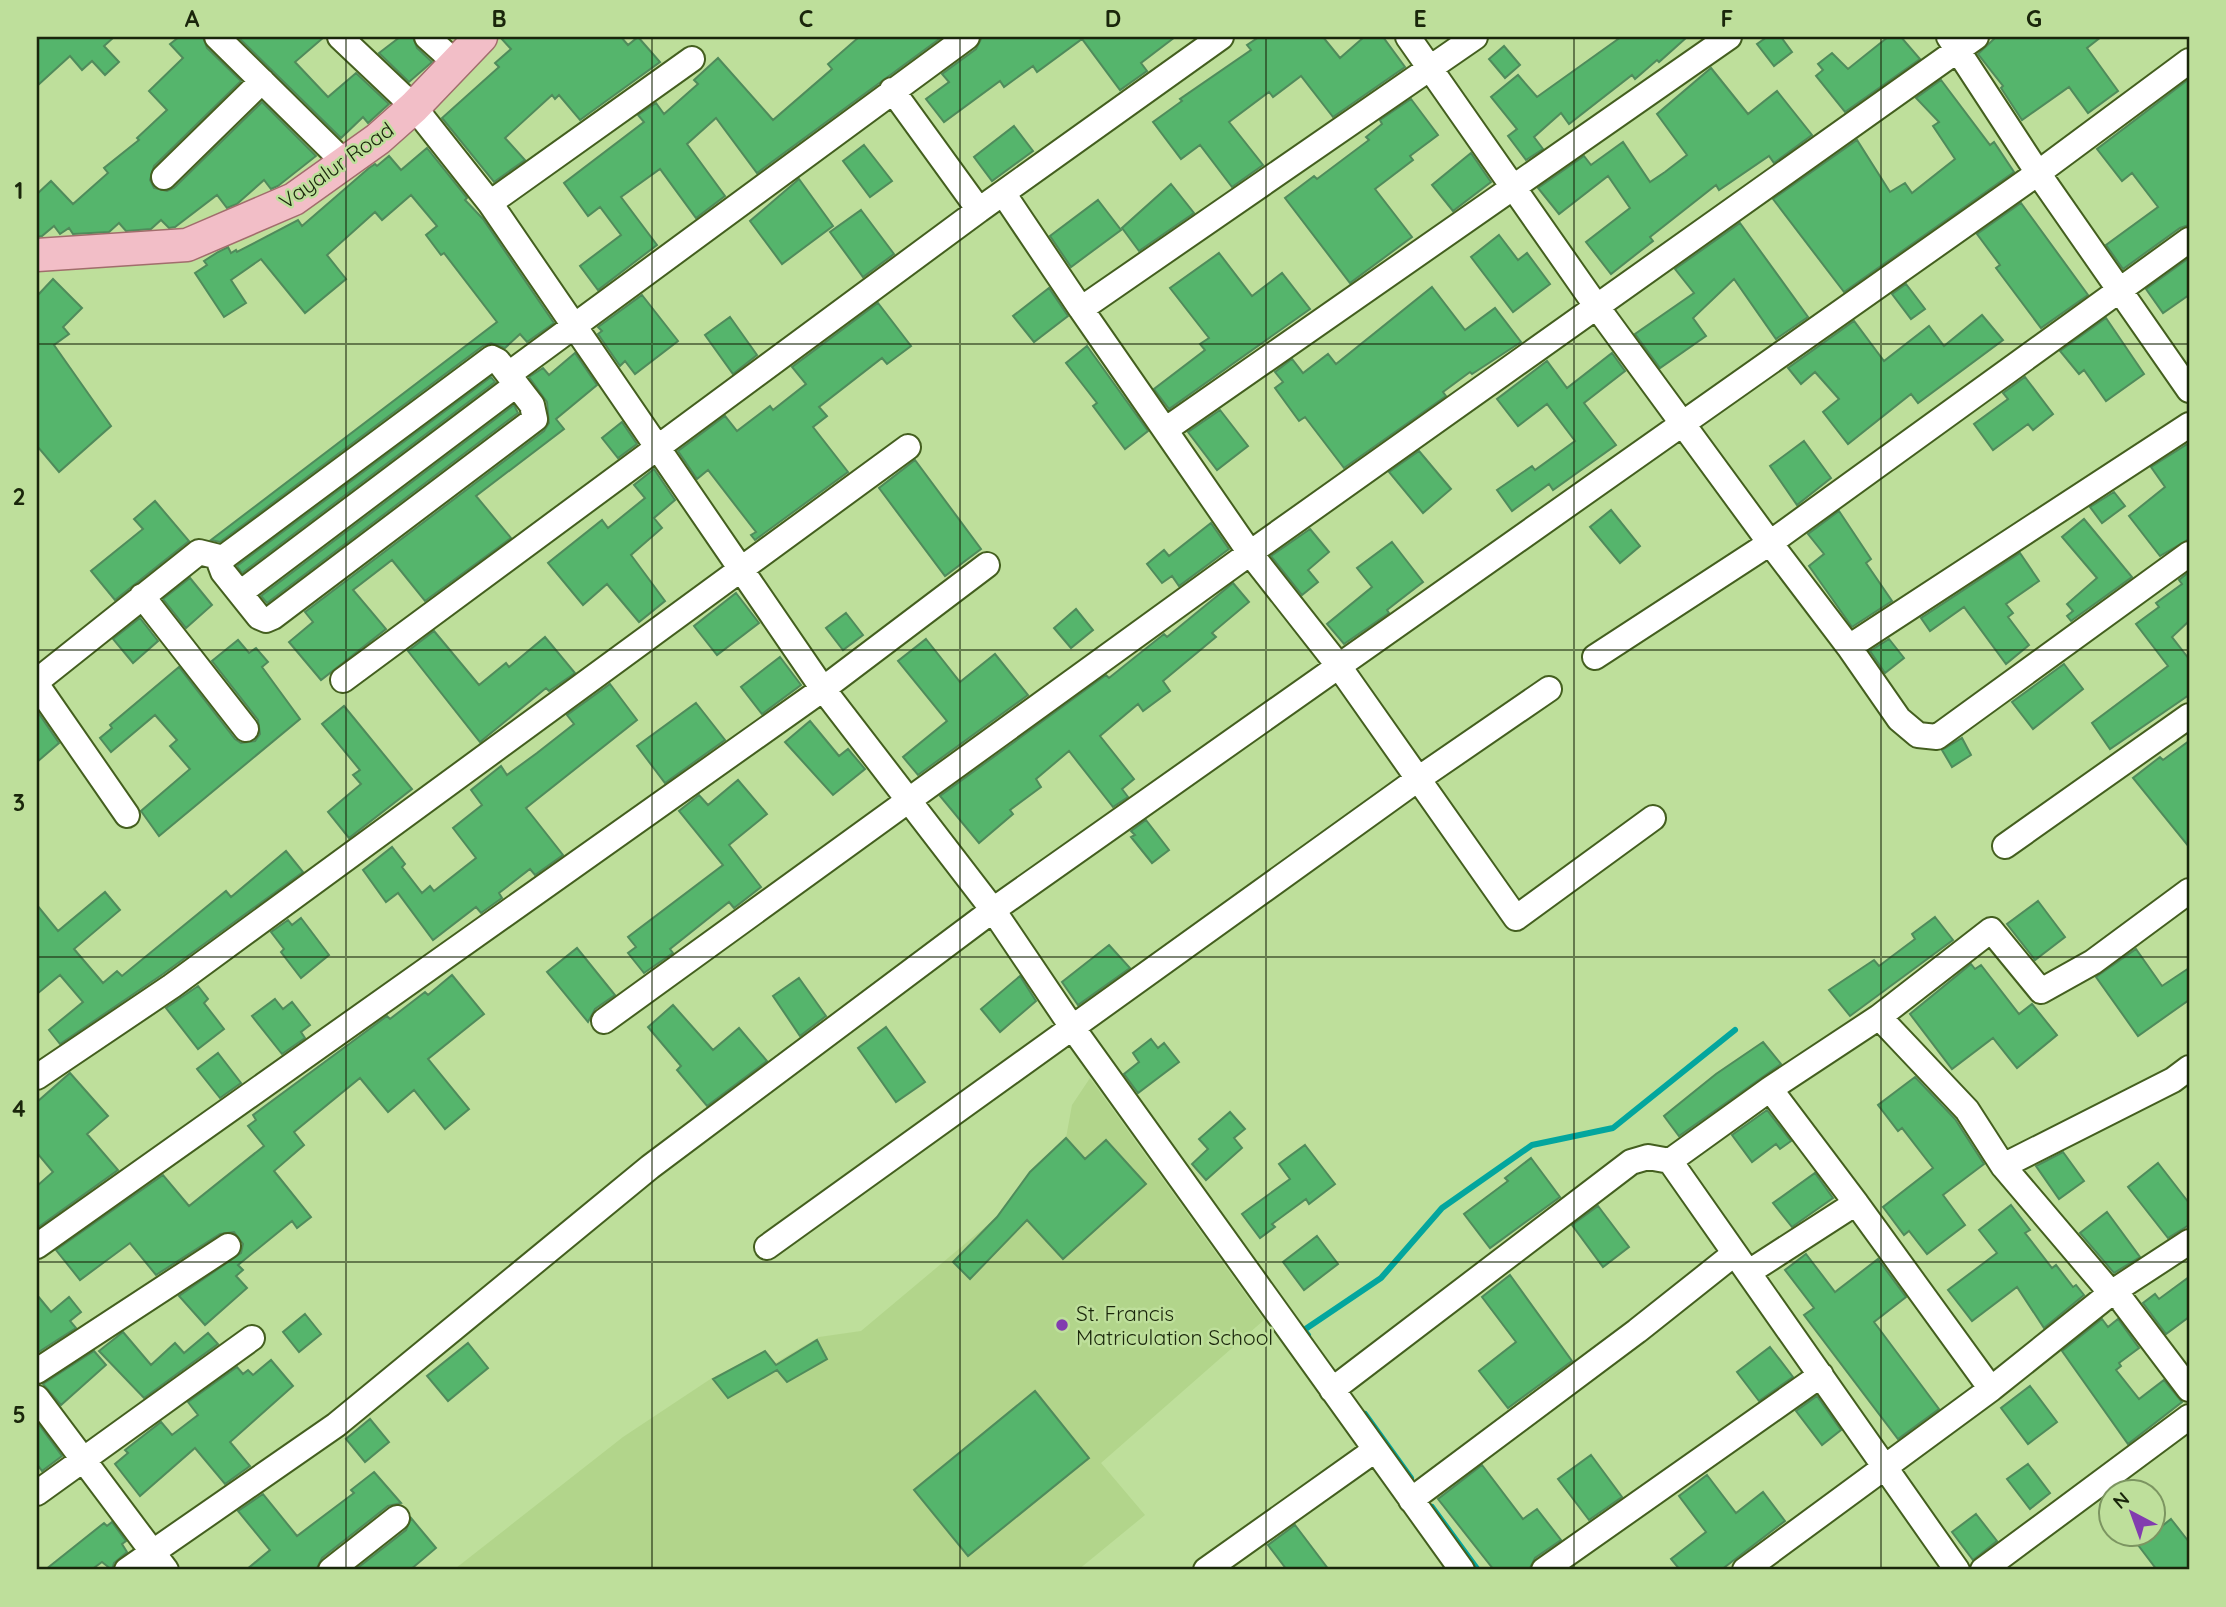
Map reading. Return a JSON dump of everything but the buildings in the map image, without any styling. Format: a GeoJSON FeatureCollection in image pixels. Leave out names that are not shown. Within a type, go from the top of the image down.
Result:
{"type":"FeatureCollection","features":[{"type":"Feature","properties":{"kind":"main road","name":"Vayalur Road"},"geometry":{"type":"LineString","coordinates":[[37,255],[187,245],[294,199],[345,163],[414,107],[481,37]]}},
{"type":"Feature","properties":{"kind":"street"},"geometry":{"type":"LineString","coordinates":[[217,37],[345,163]]}},
{"type":"Feature","properties":{"kind":"street"},"geometry":{"type":"LineString","coordinates":[[340,37],[414,107],[490,203],[823,689],[993,910],[1072,1027],[1411,1500],[1455,1568]]}},
{"type":"Feature","properties":{"kind":"street"},"geometry":{"type":"LineString","coordinates":[[426,37],[457,64]]}},
{"type":"Feature","properties":{"kind":"street"},"geometry":{"type":"LineString","coordinates":[[240,593],[577,327],[892,90],[967,37]]}},
{"type":"Feature","properties":{"kind":"street"},"geometry":{"type":"LineString","coordinates":[[343,680],[979,210],[1220,37]]}},
{"type":"Feature","properties":{"kind":"street"},"geometry":{"type":"LineString","coordinates":[[1408,37],[1597,307],[1849,647],[1899,719],[1918,736],[1937,737],[2189,554]]}},
{"type":"Feature","properties":{"kind":"street"},"geometry":{"type":"LineString","coordinates":[[1081,310],[1475,37]]}},
{"type":"Feature","properties":{"kind":"street"},"geometry":{"type":"LineString","coordinates":[[1165,430],[1516,188],[1729,37]]}},
{"type":"Feature","properties":{"kind":"street"},"geometry":{"type":"LineString","coordinates":[[604,1021],[1250,553],[1597,307],[1961,41],[2038,173],[2189,390]]}},
{"type":"Feature","properties":{"kind":"street"},"geometry":{"type":"LineString","coordinates":[[490,203],[692,59]]}},
{"type":"Feature","properties":{"kind":"street"},"geometry":{"type":"LineString","coordinates":[[127,1570],[159,1561],[336,1424],[650,1167],[993,910],[2038,173],[2189,61]]}},
{"type":"Feature","properties":{"kind":"street"},"geometry":{"type":"LineString","coordinates":[[164,177],[262,81]]}},
{"type":"Feature","properties":{"kind":"street"},"geometry":{"type":"LineString","coordinates":[[892,90],[979,210]]}},
{"type":"Feature","properties":{"kind":"street"},"geometry":{"type":"LineString","coordinates":[[1003,193],[1250,553],[1338,665],[1516,918],[1653,818]]}},
{"type":"Feature","properties":{"kind":"street"},"geometry":{"type":"LineString","coordinates":[[1595,657],[1770,543],[2189,240]]}},
{"type":"Feature","properties":{"kind":"street"},"geometry":{"type":"LineString","coordinates":[[492,358],[498,360],[536,412],[535,419],[528,427],[273,617],[266,620],[259,617],[223,572],[220,564],[223,558],[485,361],[492,358]]}},
{"type":"Feature","properties":{"kind":"street"},"geometry":{"type":"LineString","coordinates":[[1849,647],[2189,425]]}},
{"type":"Feature","properties":{"kind":"street"},"geometry":{"type":"LineString","coordinates":[[37,1077],[172,986],[908,447]]}},
{"type":"Feature","properties":{"kind":"street"},"geometry":{"type":"LineString","coordinates":[[127,815],[37,683],[198,552],[223,558]]}},
{"type":"Feature","properties":{"kind":"street"},"geometry":{"type":"LineString","coordinates":[[37,1246],[823,689],[987,565]]}},
{"type":"Feature","properties":{"kind":"street"},"geometry":{"type":"LineString","coordinates":[[142,596],[246,729]]}},
{"type":"Feature","properties":{"kind":"street"},"geometry":{"type":"LineString","coordinates":[[767,1247],[1418,779],[1549,689]]}},
{"type":"Feature","properties":{"kind":"street"},"geometry":{"type":"LineString","coordinates":[[2005,846],[2189,716]]}},
{"type":"Feature","properties":{"kind":"street"},"geometry":{"type":"LineString","coordinates":[[1670,1161],[1770,1089],[1879,1017],[1990,930],[2041,991],[2093,962],[2189,891]]}},
{"type":"Feature","properties":{"kind":"street"},"geometry":{"type":"LineString","coordinates":[[1879,1017],[1967,1110],[2003,1166],[2111,1293],[2121,1300],[2189,1389]]}},
{"type":"Feature","properties":{"kind":"street"},"geometry":{"type":"LineString","coordinates":[[2003,1166],[2172,1080],[2189,1068]]}},
{"type":"Feature","properties":{"kind":"street"},"geometry":{"type":"LineString","coordinates":[[1770,1089],[1991,1389]]}},
{"type":"Feature","properties":{"kind":"street"},"geometry":{"type":"LineString","coordinates":[[1332,1390],[1631,1162],[1648,1157],[1670,1161],[1957,1570]]}},
{"type":"Feature","properties":{"kind":"street"},"geometry":{"type":"LineString","coordinates":[[1411,1500],[1637,1331],[1742,1263],[1856,1203]]}},
{"type":"Feature","properties":{"kind":"street"},"geometry":{"type":"LineString","coordinates":[[1745,1570],[1991,1389],[2111,1293],[2189,1242]]}},
{"type":"Feature","properties":{"kind":"street"},"geometry":{"type":"LineString","coordinates":[[37,1371],[228,1246]]}},
{"type":"Feature","properties":{"kind":"street"},"geometry":{"type":"LineString","coordinates":[[37,1493],[252,1338]]}},
{"type":"Feature","properties":{"kind":"street"},"geometry":{"type":"LineString","coordinates":[[1544,1570],[1821,1376]]}},
{"type":"Feature","properties":{"kind":"street"},"geometry":{"type":"LineString","coordinates":[[37,1398],[159,1561]]}},
{"type":"Feature","properties":{"kind":"street"},"geometry":{"type":"LineString","coordinates":[[1983,1570],[2189,1417]]}},
{"type":"Feature","properties":{"kind":"street"},"geometry":{"type":"LineString","coordinates":[[1206,1570],[1375,1450]]}},
{"type":"Feature","properties":{"kind":"street"},"geometry":{"type":"LineString","coordinates":[[331,1570],[397,1518]]}},
{"type":"Feature","properties":{"kind":"shaded area","name":"St. Francis Matriculation School"},"geometry":{"type":"Polygon","coordinates":[[[1090,1078],[1264,1320],[1101,1463],[1145,1515],[1078,1570],[456,1568],[623,1437],[712,1378],[765,1351],[775,1363],[819,1337],[861,1331],[997,1217],[1030,1172],[1066,1138],[1072,1105],[1090,1078]]]}},
{"type":"Feature","properties":{"kind":"waterway"},"geometry":{"type":"LineString","coordinates":[[1308,1335],[1304,1330],[1381,1278],[1442,1208],[1532,1145],[1613,1128],[1735,1030]]}},
{"type":"Feature","properties":{"kind":"waterway"},"geometry":{"type":"LineString","coordinates":[[1365,1414],[1411,1478]]}},
{"type":"Feature","properties":{"kind":"waterway"},"geometry":{"type":"LineString","coordinates":[[1432,1507],[1478,1570]]}},
{"type":"Feature","properties":{"kind":"place","name":"St. Francis Matriculation School"},"geometry":{"type":"Point","coordinates":[1062,1325]}}]}
